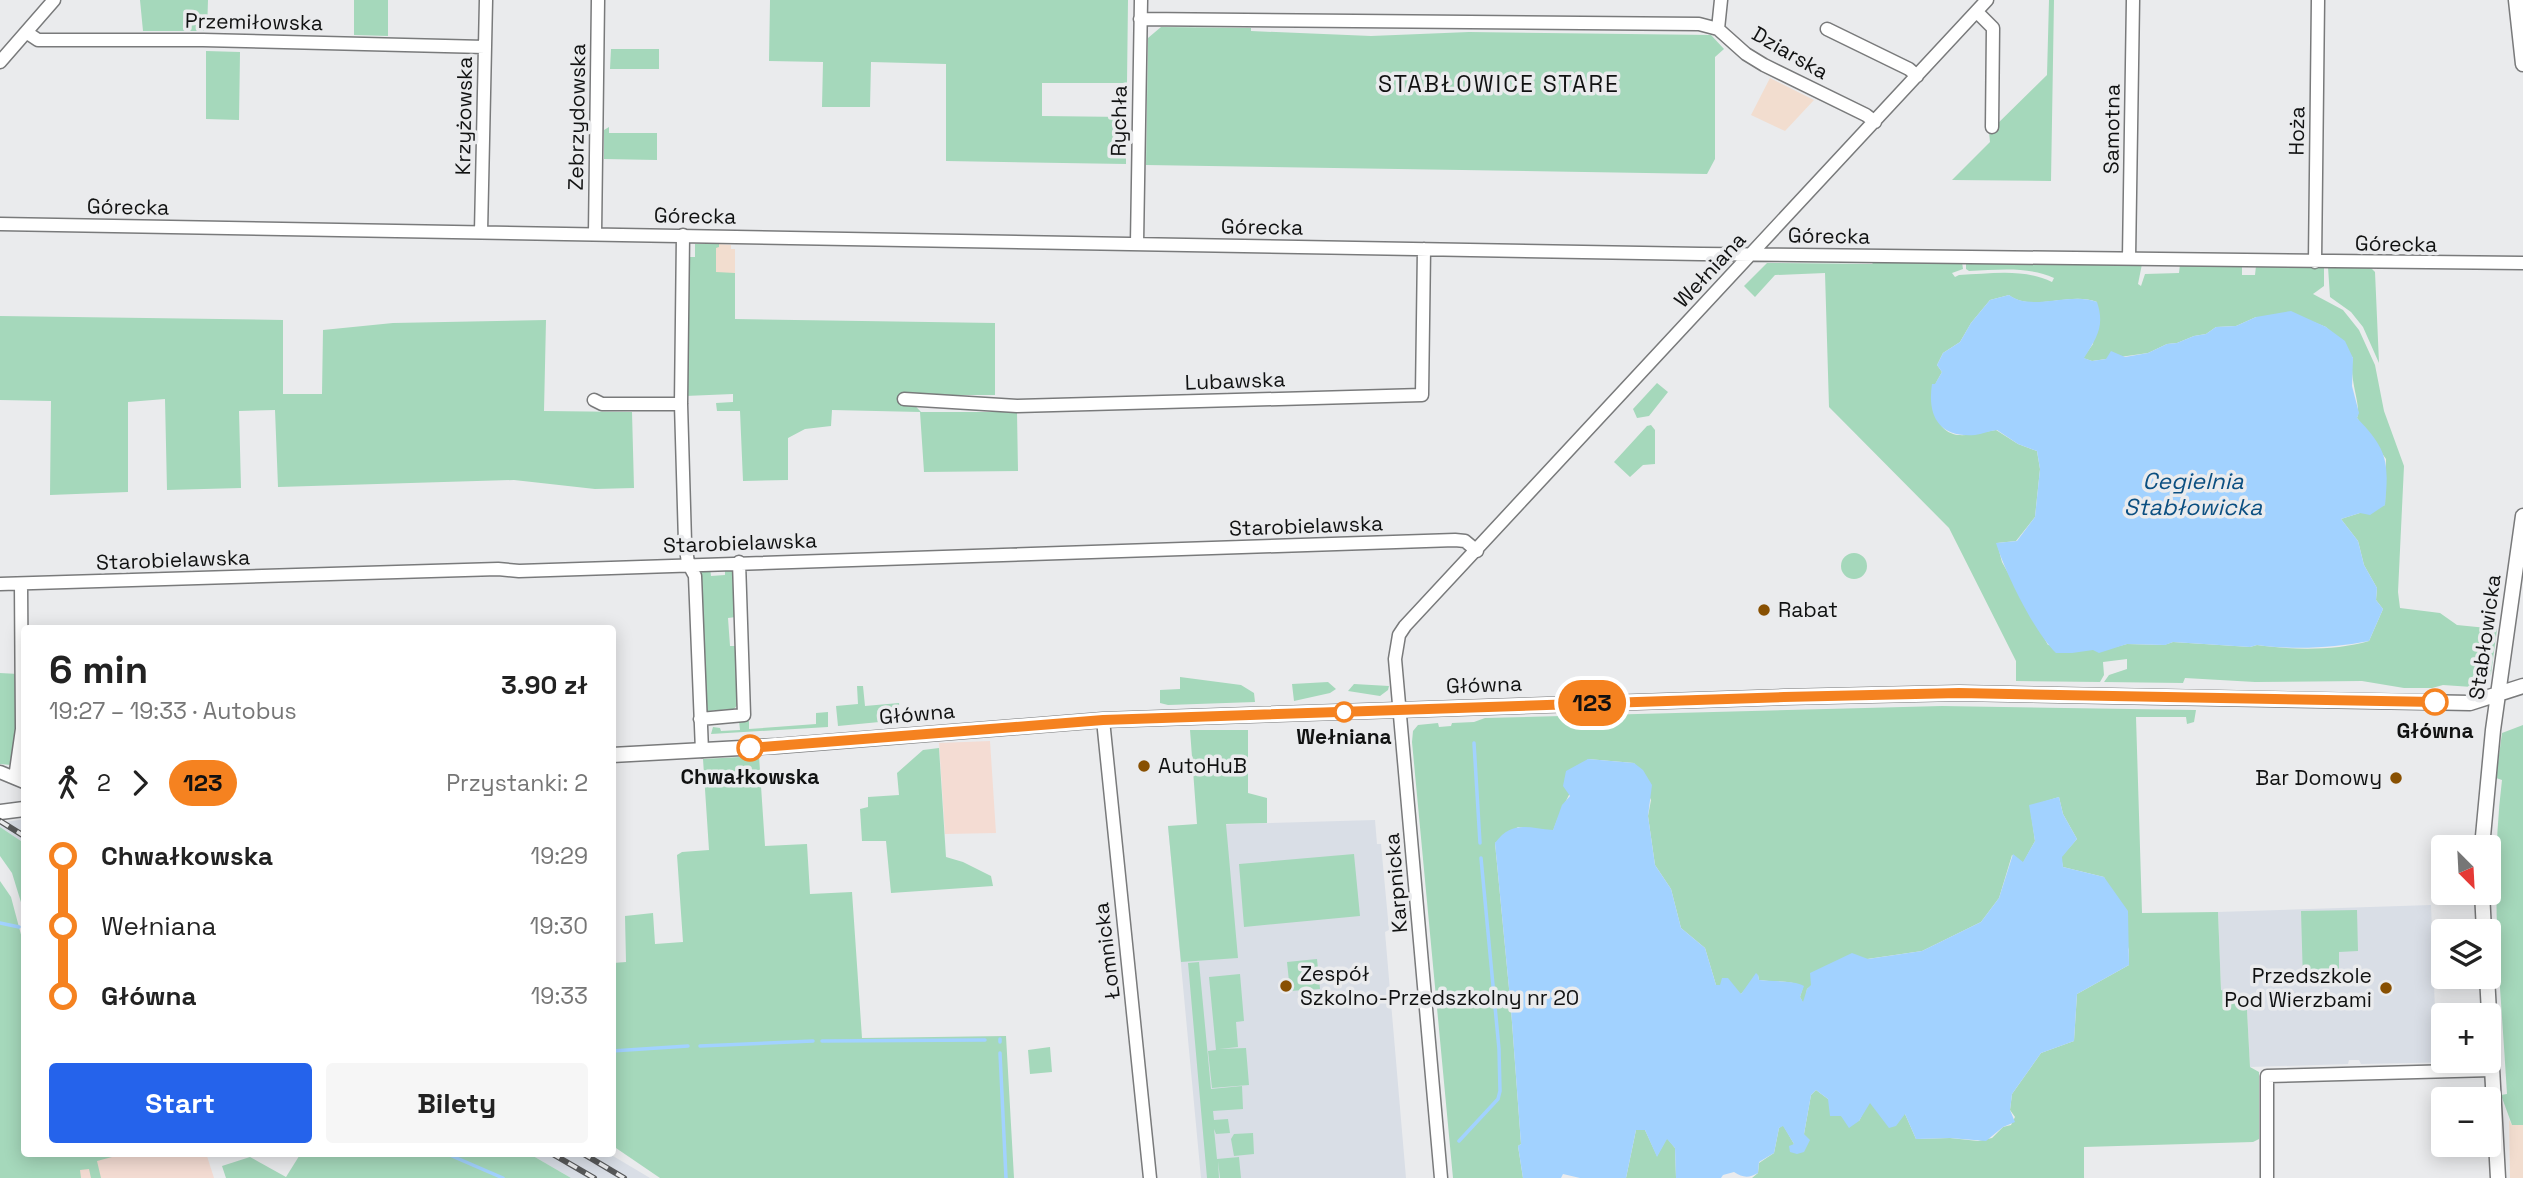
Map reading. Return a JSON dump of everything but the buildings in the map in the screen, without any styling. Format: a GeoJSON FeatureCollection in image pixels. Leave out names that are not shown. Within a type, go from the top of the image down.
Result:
{"type":"FeatureCollection","features":[{"type":"Feature","properties":{"kind":"street"},"geometry":{"type":"LineString","coordinates":[[0,62],[54,0]]}},
{"type":"Feature","properties":{"kind":"street","name":"Krzyżowska"},"geometry":{"type":"LineString","coordinates":[[481,232],[485,0]]}},
{"type":"Feature","properties":{"kind":"street","name":"Zebrzydowska"},"geometry":{"type":"LineString","coordinates":[[595,234],[598,0]]}},
{"type":"Feature","properties":{"kind":"street","name":"Rychła"},"geometry":{"type":"LineString","coordinates":[[1137,243],[1140,0]]}},
{"type":"Feature","properties":{"kind":"street"},"geometry":{"type":"LineString","coordinates":[[1140,19],[1633,22],[1699,24],[1718,29],[1721,0]]}},
{"type":"Feature","properties":{"kind":"street","name":"Wełniana"},"geometry":{"type":"LineString","coordinates":[[1401,710],[1395,659],[1399,635],[1405,626],[1987,0]]}},
{"type":"Feature","properties":{"kind":"street","name":"Samotna"},"geometry":{"type":"LineString","coordinates":[[2129,258],[2133,0]]}},
{"type":"Feature","properties":{"kind":"street","name":"Hoża"},"geometry":{"type":"LineString","coordinates":[[2315,262],[2318,0]]}},
{"type":"Feature","properties":{"kind":"street"},"geometry":{"type":"LineString","coordinates":[[2516,0],[2523,64]]}},
{"type":"Feature","properties":{"kind":"street"},"geometry":{"type":"LineString","coordinates":[[1977,12],[1993,27],[1992,127]]}},
{"type":"Feature","properties":{"kind":"street","name":"Dziarska"},"geometry":{"type":"LineString","coordinates":[[1718,29],[1746,54],[1764,65],[1866,115],[1875,122]]}},
{"type":"Feature","properties":{"kind":"street"},"geometry":{"type":"LineString","coordinates":[[1827,29],[1909,69],[1917,76]]}},
{"type":"Feature","properties":{"kind":"street","name":"Przemiłowska"},"geometry":{"type":"LineString","coordinates":[[26,32],[38,40],[203,40],[485,47]]}},
{"type":"Feature","properties":{"kind":"street","name":"Górecka"},"geometry":{"type":"LineString","coordinates":[[0,224],[1424,249],[2523,263]]}},
{"type":"Feature","properties":{"kind":"street"},"geometry":{"type":"LineString","coordinates":[[683,235],[681,404],[685,542],[688,564],[695,576],[702,751]]}},
{"type":"Feature","properties":{"kind":"street","name":"Lubawska"},"geometry":{"type":"LineString","coordinates":[[904,399],[1017,406],[1422,395],[1424,249]]}},
{"type":"Feature","properties":{"kind":"street"},"geometry":{"type":"LineString","coordinates":[[594,400],[602,404],[681,404]]}},
{"type":"Feature","properties":{"kind":"street","name":"Stabłowicka"},"geometry":{"type":"LineString","coordinates":[[2483,835],[2487,784],[2523,516]]}},
{"type":"Feature","properties":{"kind":"street","name":"Starobielawska"},"geometry":{"type":"LineString","coordinates":[[0,584],[1455,540],[1465,541],[1477,551]]}},
{"type":"Feature","properties":{"kind":"street"},"geometry":{"type":"LineString","coordinates":[[700,719],[744,715],[739,562]]}},
{"type":"Feature","properties":{"kind":"street"},"geometry":{"type":"LineString","coordinates":[[21,584],[21,625]]}},
{"type":"Feature","properties":{"kind":"street","name":"Główna"},"geometry":{"type":"LineString","coordinates":[[616,755],[702,751],[1103,720],[1959,693],[2470,703],[2523,686]]}},
{"type":"Feature","properties":{"kind":"street","name":"Karpnicka"},"geometry":{"type":"LineString","coordinates":[[1401,710],[1441,1178]]}},
{"type":"Feature","properties":{"kind":"street","name":"Łomnicka"},"geometry":{"type":"LineString","coordinates":[[1103,720],[1150,1178]]}},
{"type":"Feature","properties":{"kind":"street"},"geometry":{"type":"LineString","coordinates":[[0,772],[20,780],[21,754]]}},
{"type":"Feature","properties":{"kind":"street"},"geometry":{"type":"LineString","coordinates":[[0,812],[21,808]]}},
{"type":"Feature","properties":{"kind":"street"},"geometry":{"type":"LineString","coordinates":[[2267,1178],[2267,1076],[2431,1072]]}},
{"type":"Feature","properties":{"kind":"street"},"geometry":{"type":"LineString","coordinates":[[2492,1073],[2498,1178]]}},
{"type":"Feature","properties":{"kind":"shaded area"},"geometry":{"type":"Polygon","coordinates":[[[1770,78],[1814,100],[1785,131],[1751,115],[1770,78]]]}},
{"type":"Feature","properties":{"kind":"shaded area"},"geometry":{"type":"Polygon","coordinates":[[[719,244],[731,245],[731,249],[735,249],[735,273],[716,273],[716,247],[719,247],[719,244]]]}},
{"type":"Feature","properties":{"kind":"shaded area"},"geometry":{"type":"Polygon","coordinates":[[[990,741],[996,833],[945,834],[939,743],[990,741]]]}},
{"type":"Feature","properties":{"kind":"shaded area"},"geometry":{"type":"Polygon","coordinates":[[[21,820],[21,841],[0,827],[0,823],[21,820]]]}},
{"type":"Feature","properties":{"kind":"shaded area","name":"Zespół Szkolno-Przedszkolny nr 20"},"geometry":{"type":"Polygon","coordinates":[[[1375,820],[1377,844],[1381,844],[1389,930],[1385,932],[1406,1178],[1201,1178],[1168,826],[1375,820]]]}},
{"type":"Feature","properties":{"kind":"shaded area"},"geometry":{"type":"Polygon","coordinates":[[[2431,905],[2431,989],[2434,989],[2435,1003],[2431,1003],[2431,1063],[2361,1064],[2359,1060],[2349,1060],[2348,1064],[2250,1067],[2247,1010],[2241,997],[2221,990],[2218,912],[2431,905]]]}},
{"type":"Feature","properties":{"kind":"shaded area"},"geometry":{"type":"Polygon","coordinates":[[[2509,1120],[2512,1125],[2523,1125],[2523,1178],[2510,1178],[2509,1120]]]}},
{"type":"Feature","properties":{"kind":"shaded area"},"geometry":{"type":"Polygon","coordinates":[[[71,1157],[207,1157],[214,1178],[74,1178],[71,1157]]]}},
{"type":"Feature","properties":{"kind":"shaded area"},"geometry":{"type":"Polygon","coordinates":[[[535,1157],[615,1157],[650,1178],[571,1178],[535,1157]]]}},
{"type":"Feature","properties":{"kind":"green space"},"geometry":{"type":"Polygon","coordinates":[[[140,0],[208,0],[207,31],[143,31],[140,0]]]}},
{"type":"Feature","properties":{"kind":"green space"},"geometry":{"type":"Polygon","coordinates":[[[354,0],[388,0],[388,36],[354,35],[354,0]]]}},
{"type":"Feature","properties":{"kind":"green space"},"geometry":{"type":"Polygon","coordinates":[[[770,0],[1128,0],[1127,83],[1042,83],[1042,116],[1126,117],[1126,164],[946,161],[946,64],[871,62],[870,107],[822,107],[823,62],[769,61],[770,0]]]}},
{"type":"Feature","properties":{"kind":"green space"},"geometry":{"type":"Polygon","coordinates":[[[2049,0],[2054,0],[2051,181],[1952,180],[1990,142],[1989,132],[2047,75],[2049,0]]]}},
{"type":"Feature","properties":{"kind":"green space"},"geometry":{"type":"Polygon","coordinates":[[[1161,27],[1251,28],[1251,31],[1371,36],[1469,32],[1711,35],[1724,49],[1715,57],[1715,159],[1707,174],[1146,165],[1148,38],[1161,27]]]}},
{"type":"Feature","properties":{"kind":"green space"},"geometry":{"type":"Polygon","coordinates":[[[611,49],[659,49],[659,69],[610,69],[611,49]]]}},
{"type":"Feature","properties":{"kind":"green space"},"geometry":{"type":"Polygon","coordinates":[[[206,51],[240,52],[239,120],[206,119],[206,51]]]}},
{"type":"Feature","properties":{"kind":"green space"},"geometry":{"type":"Polygon","coordinates":[[[609,127],[609,133],[657,133],[657,160],[604,159],[604,130],[609,127]]]}},
{"type":"Feature","properties":{"kind":"green space"},"geometry":{"type":"Polygon","coordinates":[[[695,244],[719,244],[716,248],[716,272],[735,273],[735,319],[995,323],[995,395],[905,395],[921,412],[1017,412],[1018,471],[924,472],[920,412],[832,410],[831,426],[805,429],[788,438],[788,480],[743,481],[740,411],[717,411],[716,403],[733,402],[733,394],[685,396],[687,257],[695,257],[695,244]]]}},
{"type":"Feature","properties":{"kind":"green space"},"geometry":{"type":"Polygon","coordinates":[[[1875,261],[1962,262],[1963,269],[1952,273],[1955,277],[2018,273],[2052,282],[2054,278],[2023,270],[1969,271],[1966,269],[1966,262],[2142,264],[2138,284],[2141,286],[2145,274],[2179,273],[2180,264],[2242,265],[2242,275],[2255,275],[2256,266],[2324,267],[2324,286],[2313,294],[2343,310],[2359,330],[2375,365],[2384,411],[2404,466],[2398,592],[2400,608],[2440,613],[2457,625],[2497,629],[2491,674],[2484,684],[2472,687],[2443,685],[2432,688],[2404,688],[2362,681],[2255,682],[2185,678],[2183,683],[2104,682],[2109,675],[2127,669],[2127,659],[2103,662],[2104,675],[2100,682],[2016,681],[2016,661],[1949,528],[1829,407],[1825,273],[1775,275],[1755,297],[1744,286],[1767,263],[1872,264],[1875,261]],[[2009,295],[1990,300],[1960,342],[1943,353],[1937,365],[1942,372],[1934,387],[1932,402],[1940,424],[1953,434],[1969,435],[1996,430],[2018,444],[2037,451],[2040,469],[2035,517],[2016,541],[1997,543],[2002,562],[2048,645],[2108,649],[2127,644],[2164,645],[2173,642],[2313,649],[2342,647],[2369,641],[2383,609],[2376,600],[2377,588],[2364,565],[2358,541],[2341,519],[2385,505],[2386,459],[2357,418],[2353,358],[2326,327],[2311,321],[2256,317],[2236,326],[2216,327],[2206,334],[2167,344],[2148,353],[2092,361],[2083,358],[2093,344],[2097,302],[2086,299],[2040,302],[2019,300],[2009,295]]]}},
{"type":"Feature","properties":{"kind":"green space"},"geometry":{"type":"Polygon","coordinates":[[[2328,267],[2371,268],[2375,272],[2379,363],[2363,327],[2351,312],[2330,297],[2328,267]]]}},
{"type":"Feature","properties":{"kind":"green space"},"geometry":{"type":"Polygon","coordinates":[[[0,316],[283,320],[283,394],[322,394],[323,330],[393,323],[546,320],[544,411],[632,412],[634,488],[595,489],[514,480],[278,487],[275,410],[239,411],[241,488],[167,490],[165,399],[128,402],[128,492],[50,495],[51,401],[0,400],[0,316]]]}},
{"type":"Feature","properties":{"kind":"green space"},"geometry":{"type":"Polygon","coordinates":[[[1657,383],[1668,392],[1649,416],[1637,418],[1633,409],[1657,383]]]}},
{"type":"Feature","properties":{"kind":"green space"},"geometry":{"type":"Polygon","coordinates":[[[1651,425],[1655,430],[1655,464],[1643,465],[1630,477],[1614,462],[1647,426],[1651,425]]]}},
{"type":"Feature","properties":{"kind":"green space"},"geometry":{"type":"Polygon","coordinates":[[[1854,553],[1863,557],[1867,566],[1863,575],[1854,579],[1845,575],[1841,566],[1845,557],[1854,553]]]}},
{"type":"Feature","properties":{"kind":"green space"},"geometry":{"type":"Polygon","coordinates":[[[725,566],[736,571],[736,617],[728,618],[730,646],[738,646],[739,703],[734,709],[707,711],[701,569],[710,567],[711,576],[725,575],[725,566]]]}},
{"type":"Feature","properties":{"kind":"green space"},"geometry":{"type":"Polygon","coordinates":[[[0,673],[18,674],[19,719],[11,765],[0,764],[0,673]]]}},
{"type":"Feature","properties":{"kind":"green space"},"geometry":{"type":"Polygon","coordinates":[[[1180,677],[1241,685],[1254,693],[1255,702],[1160,703],[1160,690],[1180,689],[1180,677]]]}},
{"type":"Feature","properties":{"kind":"green space"},"geometry":{"type":"Polygon","coordinates":[[[1328,682],[1336,689],[1330,693],[1294,701],[1292,684],[1328,682]]]}},
{"type":"Feature","properties":{"kind":"green space"},"geometry":{"type":"Polygon","coordinates":[[[1354,684],[1389,686],[1380,696],[1348,691],[1354,684]]]}},
{"type":"Feature","properties":{"kind":"green space"},"geometry":{"type":"Polygon","coordinates":[[[857,686],[863,686],[865,706],[899,703],[900,720],[838,726],[836,706],[858,704],[857,686]]]}},
{"type":"Feature","properties":{"kind":"green space"},"geometry":{"type":"Polygon","coordinates":[[[1942,706],[2196,710],[2194,722],[2187,724],[2186,717],[2136,717],[2142,913],[2218,912],[2221,990],[2241,997],[2247,1010],[2250,1067],[2259,1072],[2259,1139],[2253,1142],[2084,1147],[2084,1178],[1752,1178],[1758,1173],[1759,1163],[1774,1153],[1779,1128],[1783,1125],[1794,1144],[1790,1151],[1804,1134],[1811,1095],[1816,1090],[1828,1099],[1841,1116],[1859,1121],[1869,1102],[1905,1114],[1916,1139],[1978,1141],[1992,1138],[2003,1127],[2011,1125],[2015,1117],[2010,1110],[2012,1094],[2041,1053],[2074,1041],[2077,994],[2129,965],[2129,950],[2104,877],[2063,867],[2061,857],[2077,839],[2063,814],[2059,797],[2030,806],[2035,841],[2023,863],[2012,855],[1999,898],[1981,922],[1922,951],[1867,959],[1811,986],[1807,989],[1803,1003],[1800,997],[1803,987],[1788,982],[1759,980],[1758,975],[1741,994],[1716,985],[1705,948],[1681,928],[1671,889],[1655,865],[1648,816],[1651,800],[1634,763],[1588,759],[1553,831],[1518,827],[1495,843],[1511,1009],[1521,1144],[1518,1146],[1523,1178],[1453,1178],[1412,742],[1413,731],[1418,725],[1438,723],[1439,727],[1451,726],[1452,723],[1474,722],[1485,718],[1942,706]]]}},
{"type":"Feature","properties":{"kind":"green space"},"geometry":{"type":"Polygon","coordinates":[[[828,712],[828,727],[711,734],[713,727],[720,728],[721,731],[740,730],[739,721],[749,721],[749,729],[816,724],[816,713],[828,712]]]}},
{"type":"Feature","properties":{"kind":"green space"},"geometry":{"type":"Polygon","coordinates":[[[2523,725],[2523,1125],[2512,1125],[2501,1095],[2507,1094],[2500,989],[2501,919],[2497,919],[2496,905],[2501,905],[2501,835],[2497,835],[2502,780],[2496,778],[2502,733],[2523,725]]]}},
{"type":"Feature","properties":{"kind":"green space"},"geometry":{"type":"Polygon","coordinates":[[[1190,730],[1248,730],[1248,793],[1267,798],[1267,823],[1226,824],[1238,958],[1181,962],[1168,826],[1197,824],[1190,730]]]}},
{"type":"Feature","properties":{"kind":"green space"},"geometry":{"type":"Polygon","coordinates":[[[939,748],[946,857],[991,876],[993,886],[891,893],[886,841],[862,841],[860,809],[868,807],[868,797],[899,795],[897,773],[923,750],[939,748]]]}},
{"type":"Feature","properties":{"kind":"green space"},"geometry":{"type":"Polygon","coordinates":[[[759,756],[765,846],[807,844],[810,894],[852,892],[862,1038],[1006,1036],[1014,1178],[660,1178],[616,1148],[616,963],[626,962],[625,916],[653,913],[655,944],[683,942],[677,855],[682,852],[709,850],[703,759],[759,756]]]}},
{"type":"Feature","properties":{"kind":"green space"},"geometry":{"type":"Polygon","coordinates":[[[0,827],[21,841],[21,902],[12,873],[0,856],[0,827]]]}},
{"type":"Feature","properties":{"kind":"green space"},"geometry":{"type":"Polygon","coordinates":[[[1354,854],[1360,916],[1244,927],[1239,864],[1354,854]]]}},
{"type":"Feature","properties":{"kind":"green space"},"geometry":{"type":"Polygon","coordinates":[[[0,881],[11,897],[21,935],[21,1157],[112,1157],[97,1161],[101,1178],[91,1178],[89,1169],[80,1170],[81,1178],[0,1178],[0,881]]]}},
{"type":"Feature","properties":{"kind":"green space"},"geometry":{"type":"Polygon","coordinates":[[[2357,910],[2358,951],[2339,952],[2339,979],[2303,981],[2301,911],[2357,910]]]}},
{"type":"Feature","properties":{"kind":"green space"},"geometry":{"type":"Polygon","coordinates":[[[1317,959],[1320,989],[1290,991],[1287,962],[1317,959]]]}},
{"type":"Feature","properties":{"kind":"green space"},"geometry":{"type":"Polygon","coordinates":[[[1199,962],[1211,1089],[1242,1086],[1243,1109],[1213,1111],[1214,1120],[1228,1119],[1230,1133],[1216,1134],[1214,1129],[1217,1159],[1239,1157],[1241,1178],[1220,1178],[1218,1161],[1219,1178],[1207,1178],[1188,963],[1199,962]]]}},
{"type":"Feature","properties":{"kind":"green space"},"geometry":{"type":"Polygon","coordinates":[[[1240,974],[1244,1021],[1236,1022],[1238,1047],[1219,1049],[1246,1048],[1249,1085],[1212,1088],[1208,1051],[1216,1050],[1209,977],[1240,974]]]}},
{"type":"Feature","properties":{"kind":"green space"},"geometry":{"type":"Polygon","coordinates":[[[1050,1047],[1052,1072],[1030,1074],[1028,1050],[1050,1047]]]}},
{"type":"Feature","properties":{"kind":"green space"},"geometry":{"type":"Polygon","coordinates":[[[1636,1130],[1645,1130],[1657,1156],[1667,1138],[1675,1148],[1676,1178],[1626,1178],[1636,1130]]]}},
{"type":"Feature","properties":{"kind":"green space"},"geometry":{"type":"Polygon","coordinates":[[[1253,1133],[1254,1154],[1234,1156],[1231,1139],[1234,1134],[1253,1133]]]}},
{"type":"Feature","properties":{"kind":"green space"},"geometry":{"type":"Polygon","coordinates":[[[250,1157],[286,1177],[298,1157],[535,1157],[571,1178],[226,1178],[222,1166],[250,1157]]]}},
{"type":"Feature","properties":{"kind":"water","name":"Cegielnia Stabłowicka"},"geometry":{"type":"Polygon","coordinates":[[[2009,295],[2028,302],[2086,299],[2097,302],[2100,325],[2084,358],[2092,361],[2106,359],[2111,351],[2125,357],[2148,353],[2167,344],[2206,334],[2216,327],[2236,326],[2256,317],[2291,311],[2326,327],[2345,341],[2353,358],[2352,386],[2359,413],[2357,418],[2381,448],[2387,478],[2385,505],[2370,515],[2360,513],[2341,519],[2358,541],[2364,565],[2377,588],[2376,600],[2383,609],[2369,641],[2299,648],[2173,642],[2165,645],[2127,644],[2099,653],[2093,650],[2056,653],[2021,601],[1996,543],[2017,541],[2035,517],[2040,469],[2037,451],[2018,444],[1997,430],[1975,435],[1952,433],[1938,423],[1932,406],[1932,384],[1935,384],[1942,372],[1937,365],[1943,353],[1960,342],[1990,300],[2009,295]]]}},
{"type":"Feature","properties":{"kind":"water"},"geometry":{"type":"Polygon","coordinates":[[[1588,759],[1634,763],[1643,770],[1652,785],[1648,816],[1655,865],[1671,889],[1681,928],[1705,948],[1716,985],[1720,985],[1722,978],[1728,978],[1741,994],[1756,973],[1759,980],[1804,986],[1800,997],[1803,1002],[1811,985],[1810,973],[1852,953],[1868,959],[1922,951],[1981,922],[1999,898],[2013,854],[2023,862],[2035,841],[2029,805],[2059,797],[2063,814],[2077,839],[2062,857],[2063,867],[2104,877],[2128,911],[2129,965],[2077,994],[2074,1041],[2041,1053],[2012,1094],[2010,1110],[2015,1122],[2003,1127],[1986,1141],[1916,1139],[1905,1114],[1896,1126],[1889,1128],[1870,1103],[1859,1121],[1849,1128],[1841,1116],[1830,1116],[1828,1099],[1816,1090],[1811,1095],[1804,1134],[1810,1140],[1804,1152],[1790,1152],[1789,1146],[1794,1144],[1783,1126],[1779,1128],[1774,1153],[1759,1162],[1758,1173],[1752,1176],[1734,1172],[1721,1178],[1676,1178],[1675,1148],[1667,1139],[1657,1157],[1645,1130],[1636,1130],[1626,1178],[1580,1178],[1563,1174],[1561,1178],[1523,1178],[1518,1146],[1521,1144],[1511,1009],[1495,843],[1514,828],[1553,830],[1562,805],[1570,796],[1563,786],[1566,771],[1588,759]]]}},
{"type":"Feature","properties":{"kind":"waterway"},"geometry":{"type":"LineString","coordinates":[[1474,743],[1480,843]]}},
{"type":"Feature","properties":{"kind":"waterway"},"geometry":{"type":"LineString","coordinates":[[1459,1141],[1498,1099],[1500,1091],[1499,1049],[1481,858]]}},
{"type":"Feature","properties":{"kind":"waterway"},"geometry":{"type":"LineString","coordinates":[[0,923],[19,927]]}},
{"type":"Feature","properties":{"kind":"waterway"},"geometry":{"type":"LineString","coordinates":[[822,1041],[985,1040]]}},
{"type":"Feature","properties":{"kind":"waterway"},"geometry":{"type":"LineString","coordinates":[[700,1046],[813,1041]]}},
{"type":"Feature","properties":{"kind":"waterway"},"geometry":{"type":"LineString","coordinates":[[616,1051],[688,1046]]}},
{"type":"Feature","properties":{"kind":"waterway"},"geometry":{"type":"LineString","coordinates":[[1000,1053],[1006,1178]]}},
{"type":"Feature","properties":{"kind":"waterway"},"geometry":{"type":"LineString","coordinates":[[454,1157],[503,1178]]}},
{"type":"Feature","properties":{"kind":"railway"},"geometry":{"type":"LineString","coordinates":[[0,821],[21,834]]}},
{"type":"Feature","properties":{"kind":"railway"},"geometry":{"type":"LineString","coordinates":[[558,1157],[594,1178]]}},
{"type":"Feature","properties":{"kind":"railway"},"geometry":{"type":"LineString","coordinates":[[589,1157],[624,1178]]}},
{"type":"Feature","properties":{"kind":"bus line","name":"123"},"geometry":{"type":"LineString","coordinates":[[750,748],[1103,720],[1784,697],[1959,693],[2435,702]]}},
{"type":"Feature","properties":{"kind":"place","name":"Rabat"},"geometry":{"type":"Point","coordinates":[1764,610]}},
{"type":"Feature","properties":{"kind":"place","name":"Główna"},"geometry":{"type":"Point","coordinates":[2435,702]}},
{"type":"Feature","properties":{"kind":"place","name":"Wełniana"},"geometry":{"type":"Point","coordinates":[1344,712]}},
{"type":"Feature","properties":{"kind":"place","name":"Chwałkowska"},"geometry":{"type":"Point","coordinates":[750,748]}},
{"type":"Feature","properties":{"kind":"place","name":"AutoHuB"},"geometry":{"type":"Point","coordinates":[1144,766]}},
{"type":"Feature","properties":{"kind":"place","name":"Bar Domowy"},"geometry":{"type":"Point","coordinates":[2396,778]}},
{"type":"Feature","properties":{"kind":"place","name":"Zespół Szkolno-Przedszkolny nr 20"},"geometry":{"type":"Point","coordinates":[1286,986]}},
{"type":"Feature","properties":{"kind":"place","name":"Przedszkole Pod Wierzbami"},"geometry":{"type":"Point","coordinates":[2386,988]}},
{"type":"Feature","properties":{"kind":"district","name":"STABŁOWICE STARE"},"geometry":{"type":"Point","coordinates":[1499,84]}}]}
